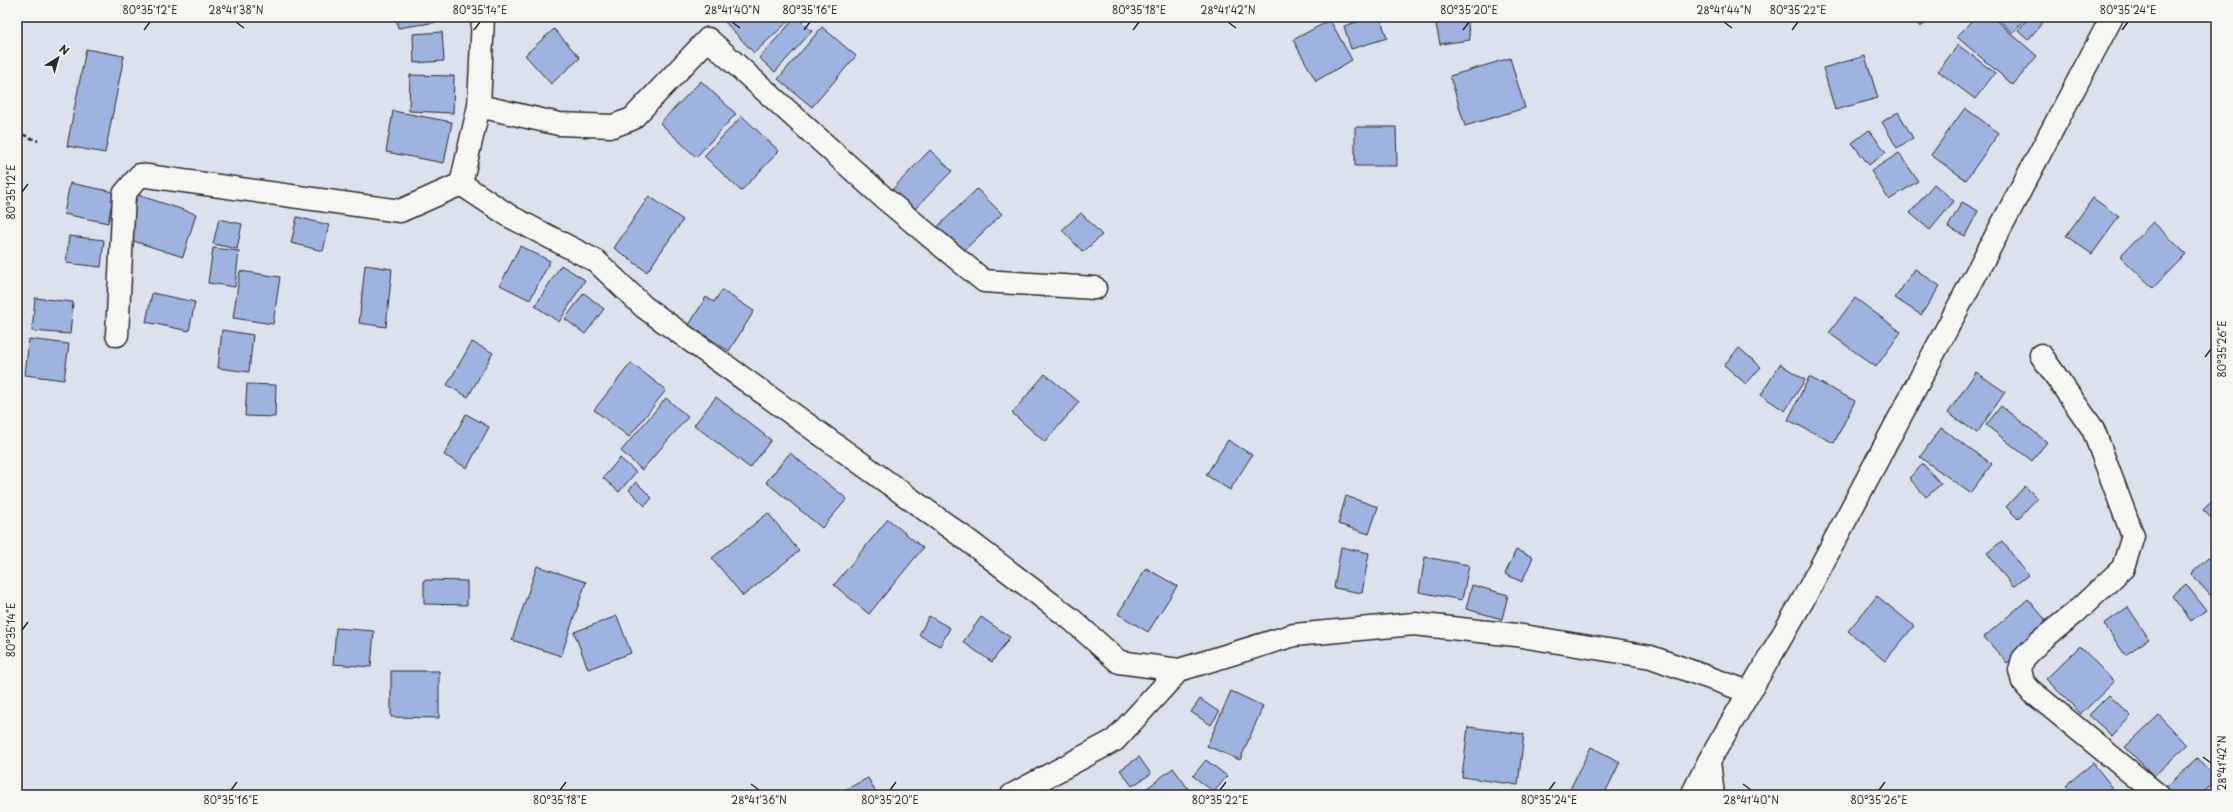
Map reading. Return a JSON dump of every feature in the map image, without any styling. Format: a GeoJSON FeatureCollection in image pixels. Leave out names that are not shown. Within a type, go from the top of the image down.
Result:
{"type":"FeatureCollection","features":[{"type":"Feature","properties":{"kind":"street"},"geometry":{"type":"LineString","coordinates":[[462,184],[479,106],[483,17]]}},
{"type":"Feature","properties":{"kind":"street"},"geometry":{"type":"LineString","coordinates":[[1692,795],[1709,761],[1803,600],[2112,17]]}},
{"type":"Feature","properties":{"kind":"street"},"geometry":{"type":"LineString","coordinates":[[479,106],[559,124],[614,126],[632,119],[708,39],[884,198],[984,281],[1096,288]]}},
{"type":"Feature","properties":{"kind":"street"},"geometry":{"type":"LineString","coordinates":[[117,335],[124,194],[140,175],[400,211],[462,184]]}},
{"type":"Feature","properties":{"kind":"street"},"geometry":{"type":"LineString","coordinates":[[462,184],[511,217],[596,261],[644,307],[966,539],[1071,619],[1119,662],[1179,670],[1294,635],[1414,624],[1516,635],[1652,657],[1749,692]]}},
{"type":"Feature","properties":{"kind":"street"},"geometry":{"type":"LineString","coordinates":[[2041,355],[2093,429],[2133,536],[2123,568],[2075,614],[2039,642],[2023,659],[2020,670],[2023,682],[2030,690],[2158,795]]}},
{"type":"Feature","properties":{"kind":"street"},"geometry":{"type":"LineString","coordinates":[[1012,795],[1115,740],[1179,670]]}},
{"type":"Feature","properties":{"kind":"street"},"geometry":{"type":"LineString","coordinates":[[1709,761],[1712,795]]}},
{"type":"Feature","properties":{"kind":"path"},"geometry":{"type":"LineString","coordinates":[[17,132],[38,142]]}},
{"type":"Feature","properties":{"kind":"building"},"geometry":{"type":"Polygon","coordinates":[[[396,17],[444,17],[444,21],[398,28],[396,17]]]}},
{"type":"Feature","properties":{"kind":"building"},"geometry":{"type":"Polygon","coordinates":[[[728,17],[793,17],[754,53],[724,21],[728,17]]]}},
{"type":"Feature","properties":{"kind":"building"},"geometry":{"type":"Polygon","coordinates":[[[796,17],[812,31],[775,72],[759,58],[796,17]]]}},
{"type":"Feature","properties":{"kind":"building"},"geometry":{"type":"Polygon","coordinates":[[[1374,17],[1380,17],[1387,38],[1351,49],[1344,26],[1374,17]]]}},
{"type":"Feature","properties":{"kind":"building"},"geometry":{"type":"Polygon","coordinates":[[[1446,17],[1467,17],[1470,40],[1440,44],[1435,19],[1446,17]]]}},
{"type":"Feature","properties":{"kind":"building"},"geometry":{"type":"Polygon","coordinates":[[[1913,17],[1936,17],[1920,27],[1913,17]]]}},
{"type":"Feature","properties":{"kind":"building"},"geometry":{"type":"Polygon","coordinates":[[[1975,17],[1992,17],[2037,56],[2013,85],[1957,37],[1975,17]]]}},
{"type":"Feature","properties":{"kind":"building"},"geometry":{"type":"Polygon","coordinates":[[[1995,17],[2027,17],[2013,33],[1995,17]]]}},
{"type":"Feature","properties":{"kind":"building"},"geometry":{"type":"Polygon","coordinates":[[[2029,17],[2047,17],[2028,40],[2018,31],[2029,17]]]}},
{"type":"Feature","properties":{"kind":"building"},"geometry":{"type":"Polygon","coordinates":[[[1330,20],[1352,60],[1316,81],[1293,40],[1330,20]]]}},
{"type":"Feature","properties":{"kind":"building"},"geometry":{"type":"Polygon","coordinates":[[[822,27],[856,56],[812,107],[778,79],[822,27]]]}},
{"type":"Feature","properties":{"kind":"building"},"geometry":{"type":"Polygon","coordinates":[[[554,29],[580,58],[551,84],[525,55],[554,29]]]}},
{"type":"Feature","properties":{"kind":"building"},"geometry":{"type":"Polygon","coordinates":[[[442,32],[444,61],[414,63],[413,34],[442,32]]]}},
{"type":"Feature","properties":{"kind":"building"},"geometry":{"type":"Polygon","coordinates":[[[1958,45],[1995,73],[1975,99],[1938,71],[1958,45]]]}},
{"type":"Feature","properties":{"kind":"building"},"geometry":{"type":"Polygon","coordinates":[[[86,49],[124,56],[105,153],[67,146],[86,49]]]}},
{"type":"Feature","properties":{"kind":"building"},"geometry":{"type":"Polygon","coordinates":[[[1865,56],[1878,98],[1835,110],[1823,68],[1865,56]]]}},
{"type":"Feature","properties":{"kind":"building"},"geometry":{"type":"Polygon","coordinates":[[[1510,58],[1525,108],[1465,126],[1450,76],[1510,58]]]}},
{"type":"Feature","properties":{"kind":"building"},"geometry":{"type":"Polygon","coordinates":[[[410,75],[454,76],[453,113],[409,111],[410,75]]]}},
{"type":"Feature","properties":{"kind":"building"},"geometry":{"type":"Polygon","coordinates":[[[701,81],[736,114],[696,157],[660,123],[701,81]]]}},
{"type":"Feature","properties":{"kind":"building"},"geometry":{"type":"Polygon","coordinates":[[[1965,108],[1999,133],[1966,180],[1931,155],[1965,108]]]}},
{"type":"Feature","properties":{"kind":"building"},"geometry":{"type":"Polygon","coordinates":[[[393,111],[452,122],[444,163],[386,152],[393,111]]]}},
{"type":"Feature","properties":{"kind":"building"},"geometry":{"type":"Polygon","coordinates":[[[1898,112],[1913,138],[1897,148],[1882,122],[1898,112]]]}},
{"type":"Feature","properties":{"kind":"building"},"geometry":{"type":"Polygon","coordinates":[[[742,116],[779,151],[741,191],[704,156],[742,116]]]}},
{"type":"Feature","properties":{"kind":"building"},"geometry":{"type":"Polygon","coordinates":[[[1355,127],[1396,127],[1397,166],[1355,166],[1355,127]]]}},
{"type":"Feature","properties":{"kind":"building"},"geometry":{"type":"Polygon","coordinates":[[[1869,130],[1886,152],[1869,165],[1852,143],[1869,130]]]}},
{"type":"Feature","properties":{"kind":"building"},"geometry":{"type":"Polygon","coordinates":[[[930,150],[952,171],[910,214],[889,193],[930,150]]]}},
{"type":"Feature","properties":{"kind":"building"},"geometry":{"type":"Polygon","coordinates":[[[1899,153],[1918,181],[1889,200],[1871,171],[1899,153]]]}},
{"type":"Feature","properties":{"kind":"building"},"geometry":{"type":"Polygon","coordinates":[[[70,183],[114,192],[108,223],[64,214],[70,183]]]}},
{"type":"Feature","properties":{"kind":"building"},"geometry":{"type":"Polygon","coordinates":[[[1934,184],[1954,201],[1930,230],[1910,213],[1934,184]]]}},
{"type":"Feature","properties":{"kind":"building"},"geometry":{"type":"Polygon","coordinates":[[[977,189],[1002,214],[957,257],[932,232],[977,189]]]}},
{"type":"Feature","properties":{"kind":"building"},"geometry":{"type":"Polygon","coordinates":[[[138,195],[196,214],[183,257],[124,238],[138,195]]]}},
{"type":"Feature","properties":{"kind":"building"},"geometry":{"type":"Polygon","coordinates":[[[649,196],[683,220],[647,272],[614,248],[649,196]]]}},
{"type":"Feature","properties":{"kind":"building"},"geometry":{"type":"Polygon","coordinates":[[[2093,198],[2119,217],[2092,254],[2066,236],[2093,198]]]}},
{"type":"Feature","properties":{"kind":"building"},"geometry":{"type":"Polygon","coordinates":[[[1962,202],[1978,211],[1965,236],[1948,227],[1962,202]]]}},
{"type":"Feature","properties":{"kind":"building"},"geometry":{"type":"Polygon","coordinates":[[[1081,213],[1102,235],[1083,252],[1062,230],[1081,213]]]}},
{"type":"Feature","properties":{"kind":"building"},"geometry":{"type":"Polygon","coordinates":[[[297,217],[329,225],[323,251],[291,243],[297,217]]]}},
{"type":"Feature","properties":{"kind":"building"},"geometry":{"type":"Polygon","coordinates":[[[219,219],[242,224],[237,249],[213,244],[219,219]]]}},
{"type":"Feature","properties":{"kind":"building"},"geometry":{"type":"Polygon","coordinates":[[[2153,222],[2186,254],[2153,288],[2120,256],[2153,222]]]}},
{"type":"Feature","properties":{"kind":"building"},"geometry":{"type":"Polygon","coordinates":[[[69,236],[104,240],[101,267],[66,263],[69,236]]]}},
{"type":"Feature","properties":{"kind":"building"},"geometry":{"type":"Polygon","coordinates":[[[520,246],[550,261],[530,300],[500,285],[520,246]]]}},
{"type":"Feature","properties":{"kind":"building"},"geometry":{"type":"Polygon","coordinates":[[[213,248],[239,251],[235,287],[208,283],[213,248]]]}},
{"type":"Feature","properties":{"kind":"building"},"geometry":{"type":"Polygon","coordinates":[[[365,265],[392,269],[386,327],[359,323],[365,265]]]}},
{"type":"Feature","properties":{"kind":"building"},"geometry":{"type":"Polygon","coordinates":[[[561,265],[585,280],[559,322],[535,306],[561,265]]]}},
{"type":"Feature","properties":{"kind":"building"},"geometry":{"type":"Polygon","coordinates":[[[1915,269],[1940,286],[1921,315],[1895,298],[1915,269]]]}},
{"type":"Feature","properties":{"kind":"building"},"geometry":{"type":"Polygon","coordinates":[[[240,271],[280,277],[273,324],[233,318],[240,271]]]}},
{"type":"Feature","properties":{"kind":"building"},"geometry":{"type":"Polygon","coordinates":[[[722,290],[754,311],[729,351],[689,325],[706,297],[714,302],[722,290]]]}},
{"type":"Feature","properties":{"kind":"building"},"geometry":{"type":"Polygon","coordinates":[[[152,293],[195,302],[189,331],[146,322],[152,293]]]}},
{"type":"Feature","properties":{"kind":"building"},"geometry":{"type":"Polygon","coordinates":[[[584,293],[604,309],[585,334],[565,319],[584,293]]]}},
{"type":"Feature","properties":{"kind":"building"},"geometry":{"type":"Polygon","coordinates":[[[35,298],[73,302],[70,334],[32,331],[35,298]]]}},
{"type":"Feature","properties":{"kind":"building"},"geometry":{"type":"Polygon","coordinates":[[[1855,298],[1901,332],[1876,367],[1829,333],[1855,298]]]}},
{"type":"Feature","properties":{"kind":"building"},"geometry":{"type":"Polygon","coordinates":[[[222,330],[253,335],[249,372],[218,368],[222,330]]]}},
{"type":"Feature","properties":{"kind":"building"},"geometry":{"type":"Polygon","coordinates":[[[29,339],[69,344],[64,380],[25,375],[29,339]]]}},
{"type":"Feature","properties":{"kind":"building"},"geometry":{"type":"Polygon","coordinates":[[[472,342],[493,353],[468,397],[447,385],[472,342]]]}},
{"type":"Feature","properties":{"kind":"building"},"geometry":{"type":"Polygon","coordinates":[[[1739,348],[1761,367],[1746,384],[1724,365],[1739,348]]]}},
{"type":"Feature","properties":{"kind":"building"},"geometry":{"type":"Polygon","coordinates":[[[631,363],[666,390],[629,437],[594,410],[631,363]]]}},
{"type":"Feature","properties":{"kind":"building"},"geometry":{"type":"Polygon","coordinates":[[[1780,364],[1805,380],[1785,411],[1761,395],[1780,364]]]}},
{"type":"Feature","properties":{"kind":"building"},"geometry":{"type":"Polygon","coordinates":[[[1976,372],[2005,392],[1977,433],[1948,413],[1976,372]]]}},
{"type":"Feature","properties":{"kind":"building"},"geometry":{"type":"Polygon","coordinates":[[[1045,374],[1079,402],[1045,442],[1012,413],[1045,374]]]}},
{"type":"Feature","properties":{"kind":"building"},"geometry":{"type":"Polygon","coordinates":[[[1809,377],[1855,401],[1834,443],[1788,420],[1809,377]]]}},
{"type":"Feature","properties":{"kind":"building"},"geometry":{"type":"Polygon","coordinates":[[[247,384],[276,385],[275,417],[245,416],[247,384]]]}},
{"type":"Feature","properties":{"kind":"building"},"geometry":{"type":"Polygon","coordinates":[[[716,397],[771,440],[750,468],[694,425],[716,397]]]}},
{"type":"Feature","properties":{"kind":"building"},"geometry":{"type":"Polygon","coordinates":[[[666,398],[688,417],[642,470],[621,451],[666,398]]]}},
{"type":"Feature","properties":{"kind":"building"},"geometry":{"type":"Polygon","coordinates":[[[2001,406],[2047,442],[2032,461],[1986,425],[2001,406]]]}},
{"type":"Feature","properties":{"kind":"building"},"geometry":{"type":"Polygon","coordinates":[[[466,414],[489,427],[467,468],[444,455],[466,414]]]}},
{"type":"Feature","properties":{"kind":"building"},"geometry":{"type":"Polygon","coordinates":[[[1941,428],[1992,464],[1970,493],[1920,457],[1941,428]]]}},
{"type":"Feature","properties":{"kind":"building"},"geometry":{"type":"Polygon","coordinates":[[[1228,440],[1252,455],[1230,490],[1206,475],[1228,440]]]}},
{"type":"Feature","properties":{"kind":"building"},"geometry":{"type":"Polygon","coordinates":[[[790,453],[847,499],[822,528],[766,482],[790,453]]]}},
{"type":"Feature","properties":{"kind":"building"},"geometry":{"type":"Polygon","coordinates":[[[620,458],[636,472],[619,492],[603,478],[620,458]]]}},
{"type":"Feature","properties":{"kind":"building"},"geometry":{"type":"Polygon","coordinates":[[[1923,464],[1941,484],[1926,497],[1909,478],[1923,464]]]}},
{"type":"Feature","properties":{"kind":"building"},"geometry":{"type":"Polygon","coordinates":[[[636,482],[652,498],[645,506],[629,490],[636,482]]]}},
{"type":"Feature","properties":{"kind":"building"},"geometry":{"type":"Polygon","coordinates":[[[2025,486],[2037,498],[2018,519],[2006,507],[2025,486]]]}},
{"type":"Feature","properties":{"kind":"building"},"geometry":{"type":"Polygon","coordinates":[[[1346,496],[1378,507],[1369,534],[1338,524],[1346,496]]]}},
{"type":"Feature","properties":{"kind":"building"},"geometry":{"type":"Polygon","coordinates":[[[2216,497],[2216,523],[2203,510],[2216,497]]]}},
{"type":"Feature","properties":{"kind":"building"},"geometry":{"type":"Polygon","coordinates":[[[768,513],[799,551],[743,596],[712,558],[768,513]]]}},
{"type":"Feature","properties":{"kind":"building"},"geometry":{"type":"Polygon","coordinates":[[[888,519],[923,548],[869,614],[834,585],[888,519]]]}},
{"type":"Feature","properties":{"kind":"building"},"geometry":{"type":"Polygon","coordinates":[[[2002,541],[2028,575],[2013,587],[1987,553],[2002,541]]]}},
{"type":"Feature","properties":{"kind":"building"},"geometry":{"type":"Polygon","coordinates":[[[1341,547],[1369,553],[1362,593],[1334,588],[1341,547]]]}},
{"type":"Feature","properties":{"kind":"building"},"geometry":{"type":"Polygon","coordinates":[[[1516,550],[1533,557],[1522,582],[1505,574],[1516,550]]]}},
{"type":"Feature","properties":{"kind":"building"},"geometry":{"type":"Polygon","coordinates":[[[1425,557],[1469,565],[1462,600],[1419,592],[1425,557]]]}},
{"type":"Feature","properties":{"kind":"building"},"geometry":{"type":"Polygon","coordinates":[[[2208,558],[2216,566],[2216,592],[2211,596],[2191,574],[2208,558]]]}},
{"type":"Feature","properties":{"kind":"building"},"geometry":{"type":"Polygon","coordinates":[[[537,566],[586,582],[561,656],[512,640],[537,566]]]}},
{"type":"Feature","properties":{"kind":"building"},"geometry":{"type":"Polygon","coordinates":[[[1146,568],[1177,586],[1148,632],[1118,614],[1146,568]]]}},
{"type":"Feature","properties":{"kind":"building"},"geometry":{"type":"Polygon","coordinates":[[[424,580],[467,581],[467,605],[424,604],[424,580]]]}},
{"type":"Feature","properties":{"kind":"building"},"geometry":{"type":"Polygon","coordinates":[[[2186,584],[2206,610],[2191,621],[2172,596],[2186,584]]]}},
{"type":"Feature","properties":{"kind":"building"},"geometry":{"type":"Polygon","coordinates":[[[1472,585],[1508,595],[1502,619],[1466,609],[1472,585]]]}},
{"type":"Feature","properties":{"kind":"building"},"geometry":{"type":"Polygon","coordinates":[[[1877,596],[1914,626],[1885,661],[1848,631],[1877,596]]]}},
{"type":"Feature","properties":{"kind":"building"},"geometry":{"type":"Polygon","coordinates":[[[2028,599],[2050,625],[2007,663],[1984,637],[2028,599]]]}},
{"type":"Feature","properties":{"kind":"building"},"geometry":{"type":"Polygon","coordinates":[[[2128,607],[2149,639],[2125,655],[2104,624],[2128,607]]]}},
{"type":"Feature","properties":{"kind":"building"},"geometry":{"type":"Polygon","coordinates":[[[617,616],[631,653],[588,669],[574,632],[617,616]]]}},
{"type":"Feature","properties":{"kind":"building"},"geometry":{"type":"Polygon","coordinates":[[[929,616],[950,628],[940,646],[919,635],[929,616]]]}},
{"type":"Feature","properties":{"kind":"building"},"geometry":{"type":"Polygon","coordinates":[[[981,617],[1010,637],[992,662],[963,642],[981,617]]]}},
{"type":"Feature","properties":{"kind":"building"},"geometry":{"type":"Polygon","coordinates":[[[336,628],[374,631],[371,667],[333,664],[336,628]]]}},
{"type":"Feature","properties":{"kind":"building"},"geometry":{"type":"Polygon","coordinates":[[[2080,646],[2114,682],[2081,714],[2046,679],[2080,646]]]}},
{"type":"Feature","properties":{"kind":"building"},"geometry":{"type":"Polygon","coordinates":[[[391,671],[439,671],[439,718],[391,717],[391,671]]]}},
{"type":"Feature","properties":{"kind":"building"},"geometry":{"type":"Polygon","coordinates":[[[1231,691],[1263,706],[1240,760],[1207,746],[1231,691]]]}},
{"type":"Feature","properties":{"kind":"building"},"geometry":{"type":"Polygon","coordinates":[[[2109,695],[2131,716],[2112,736],[2089,715],[2109,695]]]}},
{"type":"Feature","properties":{"kind":"building"},"geometry":{"type":"Polygon","coordinates":[[[1200,699],[1219,712],[1211,725],[1191,712],[1200,699]]]}},
{"type":"Feature","properties":{"kind":"building"},"geometry":{"type":"Polygon","coordinates":[[[2159,715],[2187,745],[2154,776],[2125,747],[2159,715]]]}},
{"type":"Feature","properties":{"kind":"building"},"geometry":{"type":"Polygon","coordinates":[[[1468,727],[1524,734],[1518,785],[1462,777],[1468,727]]]}},
{"type":"Feature","properties":{"kind":"building"},"geometry":{"type":"Polygon","coordinates":[[[1591,747],[1620,762],[1604,795],[1583,795],[1570,789],[1591,747]]]}},
{"type":"Feature","properties":{"kind":"building"},"geometry":{"type":"Polygon","coordinates":[[[1139,757],[1151,774],[1132,786],[1120,770],[1139,757]]]}},
{"type":"Feature","properties":{"kind":"building"},"geometry":{"type":"Polygon","coordinates":[[[2198,758],[2216,781],[2199,795],[2173,795],[2166,787],[2198,758]]]}},
{"type":"Feature","properties":{"kind":"building"},"geometry":{"type":"Polygon","coordinates":[[[1206,760],[1227,776],[1214,792],[1193,776],[1206,760]]]}},
{"type":"Feature","properties":{"kind":"building"},"geometry":{"type":"Polygon","coordinates":[[[2093,763],[2113,788],[2104,795],[2074,795],[2066,785],[2093,763]]]}},
{"type":"Feature","properties":{"kind":"building"},"geometry":{"type":"Polygon","coordinates":[[[1173,768],[1193,795],[1142,795],[1141,793],[1173,768]]]}},
{"type":"Feature","properties":{"kind":"building"},"geometry":{"type":"Polygon","coordinates":[[[868,778],[877,795],[835,795],[868,778]]]}},
{"type":"Feature","properties":{"kind":"building"},"geometry":{"type":"Polygon","coordinates":[[[2125,790],[2130,795],[2120,795],[2125,790]]]}}]}
